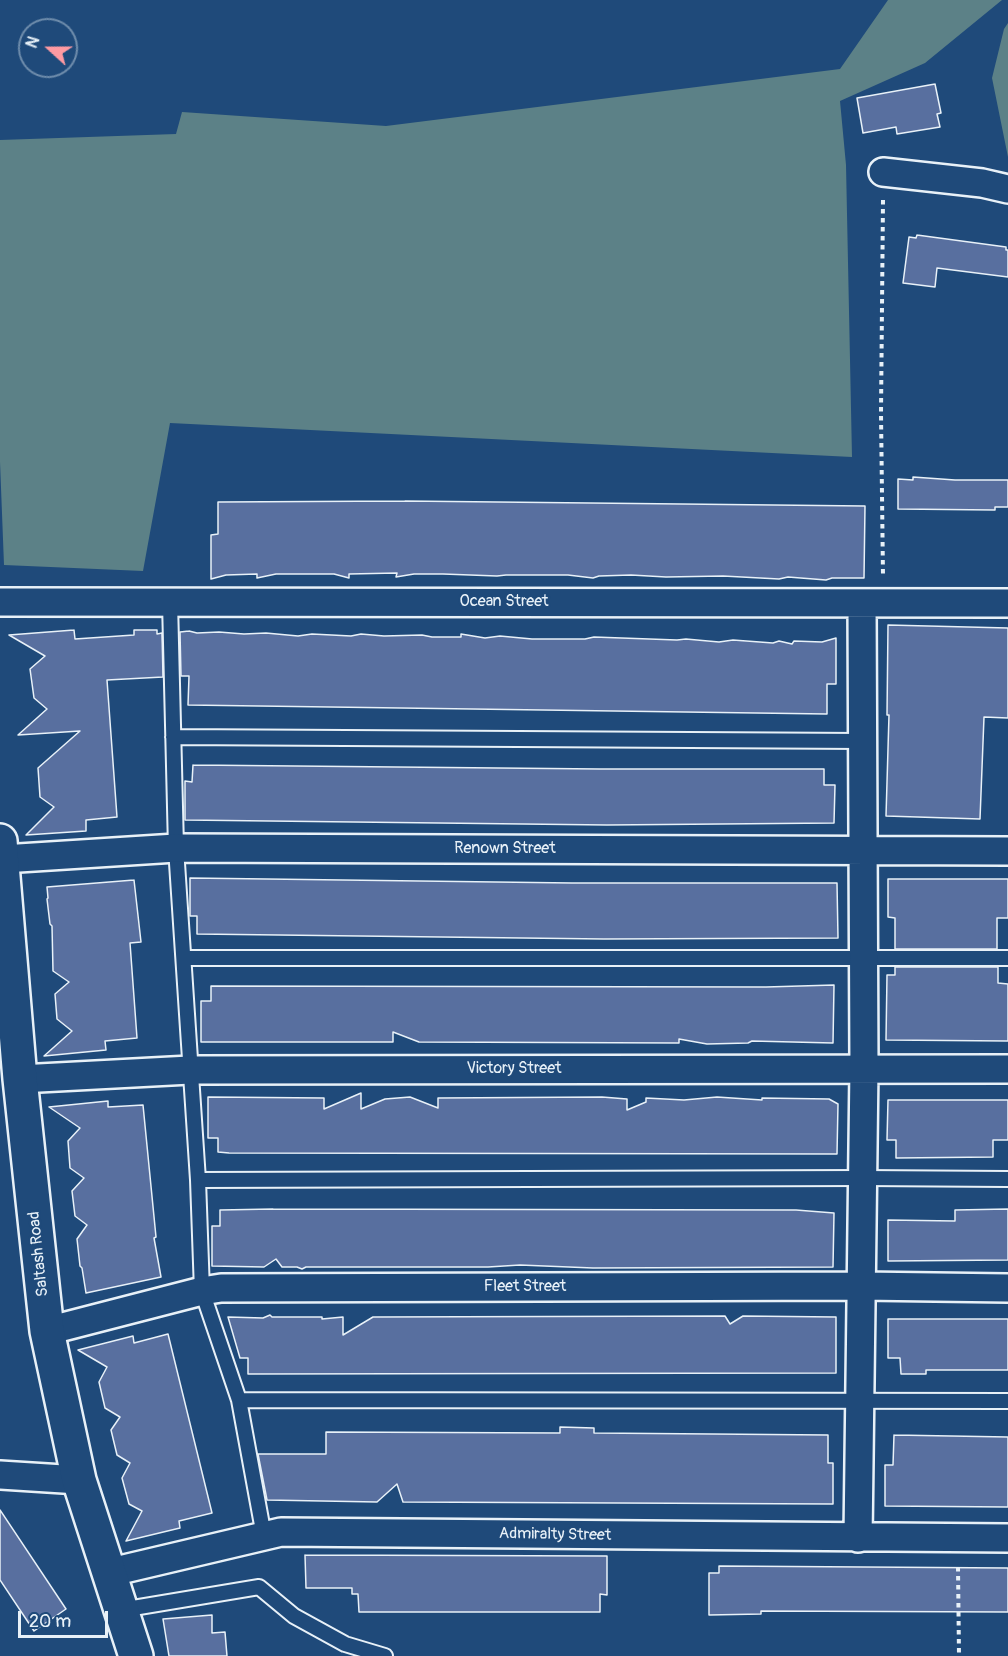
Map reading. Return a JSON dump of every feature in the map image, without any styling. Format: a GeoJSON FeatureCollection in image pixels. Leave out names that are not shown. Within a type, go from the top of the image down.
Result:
{"type":"FeatureCollection","features":[{"type":"Feature","properties":{"kind":"main road","name":"Saltash Road"},"geometry":{"type":"LineString","coordinates":[[1,850],[2,892],[47,1331],[79,1480],[135,1655]]}},
{"type":"Feature","properties":{"kind":"street"},"geometry":{"type":"LineString","coordinates":[[883,172],[982,183],[1008,189]]}},
{"type":"Feature","properties":{"kind":"street","name":"Ocean Street"},"geometry":{"type":"LineString","coordinates":[[0,602],[1008,603]]}},
{"type":"Feature","properties":{"kind":"street"},"geometry":{"type":"LineString","coordinates":[[858,1538],[864,1068],[863,741],[873,603]]}},
{"type":"Feature","properties":{"kind":"street","name":"Renown Street"},"geometry":{"type":"LineString","coordinates":[[1,850],[176,848],[1008,851]]}},
{"type":"Feature","properties":{"kind":"street","name":"Victory Street"},"geometry":{"type":"LineString","coordinates":[[20,1079],[190,1070],[1008,1069]]}},
{"type":"Feature","properties":{"kind":"street","name":"Fleet Street"},"geometry":{"type":"LineString","coordinates":[[47,1331],[221,1288],[862,1286],[1008,1288]]}},
{"type":"Feature","properties":{"kind":"street"},"geometry":{"type":"LineString","coordinates":[[0,1475],[79,1480]]}},
{"type":"Feature","properties":{"kind":"street","name":"Admiralty Street"},"geometry":{"type":"LineString","coordinates":[[108,1573],[281,1532],[1008,1538]]}},
{"type":"Feature","properties":{"kind":"lane"},"geometry":{"type":"LineString","coordinates":[[170,602],[176,848],[185,958],[202,1291],[239,1400],[264,1536]]}},
{"type":"Feature","properties":{"kind":"lane"},"geometry":{"type":"LineString","coordinates":[[173,737],[863,741]]}},
{"type":"Feature","properties":{"kind":"lane"},"geometry":{"type":"LineString","coordinates":[[185,958],[1008,958]]}},
{"type":"Feature","properties":{"kind":"lane"},"geometry":{"type":"LineString","coordinates":[[198,1180],[1008,1179]]}},
{"type":"Feature","properties":{"kind":"lane"},"geometry":{"type":"LineString","coordinates":[[239,1400],[1008,1401]]}},
{"type":"Feature","properties":{"kind":"lane"},"geometry":{"type":"LineString","coordinates":[[121,1610],[259,1587],[294,1616],[345,1644],[385,1656]]}},
{"type":"Feature","properties":{"kind":"path"},"geometry":{"type":"LineString","coordinates":[[873,603],[881,413],[883,172]]}},
{"type":"Feature","properties":{"kind":"path"},"geometry":{"type":"LineString","coordinates":[[958,1538],[959,1656]]}},
{"type":"Feature","properties":{"kind":"green space"},"geometry":{"type":"Polygon","coordinates":[[[888,0],[1002,0],[925,63],[840,101],[846,165],[852,457],[170,423],[143,571],[4,565],[0,462],[0,140],[176,134],[182,112],[386,126],[840,69],[888,0]]]}},
{"type":"Feature","properties":{"kind":"green space"},"geometry":{"type":"Polygon","coordinates":[[[1008,23],[1008,157],[992,78],[1004,29],[1008,23]]]}},
{"type":"Feature","properties":{"kind":"building"},"geometry":{"type":"Polygon","coordinates":[[[935,84],[941,113],[937,114],[940,127],[897,134],[896,127],[863,133],[857,98],[935,84]]]}},
{"type":"Feature","properties":{"kind":"building"},"geometry":{"type":"Polygon","coordinates":[[[917,235],[1006,247],[1008,277],[937,268],[935,287],[903,283],[909,237],[916,238],[917,235]]]}},
{"type":"Feature","properties":{"kind":"building"},"geometry":{"type":"Polygon","coordinates":[[[913,477],[1008,480],[1008,507],[995,507],[995,510],[898,509],[898,479],[913,480],[913,477]]]}},
{"type":"Feature","properties":{"kind":"building"},"geometry":{"type":"Polygon","coordinates":[[[405,501],[865,506],[864,578],[826,580],[788,577],[779,579],[631,575],[593,578],[568,575],[443,574],[414,574],[396,577],[397,573],[349,574],[349,578],[334,574],[276,574],[257,578],[257,574],[226,575],[211,579],[211,535],[218,534],[218,502],[405,501]]]}},
{"type":"Feature","properties":{"kind":"building"},"geometry":{"type":"Polygon","coordinates":[[[888,625],[1008,628],[1008,718],[984,717],[980,819],[886,816],[889,715],[887,715],[888,625]]]}},
{"type":"Feature","properties":{"kind":"building"},"geometry":{"type":"Polygon","coordinates":[[[74,630],[75,639],[134,635],[134,630],[157,630],[157,634],[162,633],[163,677],[107,680],[117,817],[86,820],[86,831],[26,835],[54,807],[40,797],[38,768],[80,731],[18,735],[47,709],[34,698],[30,669],[45,656],[9,635],[74,630]]]}},
{"type":"Feature","properties":{"kind":"building"},"geometry":{"type":"Polygon","coordinates":[[[180,632],[298,636],[361,634],[461,637],[461,634],[485,638],[500,636],[532,639],[585,639],[594,637],[719,642],[733,640],[773,643],[779,641],[792,644],[794,641],[822,642],[836,638],[836,684],[827,684],[827,714],[188,705],[189,676],[181,676],[180,632]]]}},
{"type":"Feature","properties":{"kind":"building"},"geometry":{"type":"Polygon","coordinates":[[[193,765],[824,769],[824,785],[835,785],[834,823],[607,825],[185,820],[185,781],[192,782],[193,765]]]}},
{"type":"Feature","properties":{"kind":"building"},"geometry":{"type":"Polygon","coordinates":[[[190,878],[572,883],[837,883],[838,938],[604,939],[197,934],[197,916],[190,916],[190,878]]]}},
{"type":"Feature","properties":{"kind":"building"},"geometry":{"type":"Polygon","coordinates":[[[888,879],[1008,879],[1008,918],[997,918],[997,949],[895,949],[895,918],[888,917],[888,879]]]}},
{"type":"Feature","properties":{"kind":"building"},"geometry":{"type":"Polygon","coordinates":[[[134,880],[141,942],[130,943],[137,1038],[105,1041],[106,1050],[44,1056],[72,1031],[57,1019],[55,994],[69,982],[53,971],[52,926],[47,887],[134,880]]]}},
{"type":"Feature","properties":{"kind":"building"},"geometry":{"type":"Polygon","coordinates":[[[895,967],[998,967],[998,983],[1008,984],[1008,1041],[886,1040],[887,975],[895,975],[895,967]]]}},
{"type":"Feature","properties":{"kind":"building"},"geometry":{"type":"Polygon","coordinates":[[[834,985],[833,1043],[752,1041],[707,1044],[679,1039],[679,1043],[419,1042],[393,1032],[393,1042],[201,1042],[201,1001],[211,1001],[211,986],[766,987],[834,985]]]}},
{"type":"Feature","properties":{"kind":"building"},"geometry":{"type":"Polygon","coordinates":[[[361,1093],[361,1109],[385,1099],[410,1097],[438,1108],[438,1098],[602,1097],[627,1099],[627,1110],[646,1102],[646,1098],[829,1099],[838,1104],[837,1154],[229,1153],[218,1152],[218,1138],[208,1138],[208,1097],[324,1098],[324,1109],[361,1093]]]}},
{"type":"Feature","properties":{"kind":"building"},"geometry":{"type":"Polygon","coordinates":[[[888,1100],[1008,1100],[1008,1140],[993,1140],[993,1157],[896,1158],[896,1140],[887,1140],[888,1100]]]}},
{"type":"Feature","properties":{"kind":"building"},"geometry":{"type":"Polygon","coordinates":[[[108,1101],[108,1107],[143,1105],[156,1237],[154,1238],[161,1277],[86,1293],[77,1239],[87,1225],[75,1216],[72,1191],[84,1178],[70,1168],[68,1141],[80,1128],[49,1107],[108,1101]]]}},
{"type":"Feature","properties":{"kind":"building"},"geometry":{"type":"Polygon","coordinates":[[[1008,1209],[1008,1260],[888,1261],[888,1220],[955,1221],[955,1210],[1008,1209]]]}},
{"type":"Feature","properties":{"kind":"building"},"geometry":{"type":"Polygon","coordinates":[[[220,1210],[796,1210],[834,1213],[833,1267],[593,1268],[520,1265],[306,1267],[302,1269],[282,1267],[276,1259],[264,1267],[212,1266],[212,1226],[220,1226],[220,1210]]]}},
{"type":"Feature","properties":{"kind":"building"},"geometry":{"type":"Polygon","coordinates":[[[270,1315],[272,1317],[322,1317],[322,1319],[343,1317],[343,1335],[373,1317],[725,1316],[730,1324],[743,1316],[836,1317],[836,1373],[248,1374],[248,1358],[240,1358],[228,1317],[263,1318],[270,1315]]]}},
{"type":"Feature","properties":{"kind":"building"},"geometry":{"type":"Polygon","coordinates":[[[888,1319],[1008,1319],[1008,1370],[926,1370],[926,1374],[901,1374],[900,1358],[888,1358],[888,1319]]]}},
{"type":"Feature","properties":{"kind":"building"},"geometry":{"type":"Polygon","coordinates":[[[168,1334],[212,1513],[179,1521],[180,1528],[126,1541],[142,1511],[129,1504],[122,1478],[130,1463],[117,1455],[111,1430],[120,1417],[105,1408],[99,1382],[107,1367],[78,1350],[133,1336],[134,1343],[168,1334]]]}},
{"type":"Feature","properties":{"kind":"building"},"geometry":{"type":"Polygon","coordinates":[[[560,1427],[594,1428],[594,1433],[828,1435],[828,1463],[833,1463],[833,1504],[403,1502],[397,1484],[377,1502],[267,1500],[258,1454],[326,1454],[326,1432],[560,1433],[560,1427]]]}},
{"type":"Feature","properties":{"kind":"building"},"geometry":{"type":"Polygon","coordinates":[[[894,1435],[1008,1437],[1008,1507],[885,1506],[885,1465],[893,1465],[894,1435]]]}},
{"type":"Feature","properties":{"kind":"building"},"geometry":{"type":"Polygon","coordinates":[[[0,1510],[66,1609],[34,1631],[0,1580],[0,1510]]]}},
{"type":"Feature","properties":{"kind":"building"},"geometry":{"type":"Polygon","coordinates":[[[305,1555],[607,1556],[607,1595],[600,1594],[600,1612],[359,1612],[358,1594],[352,1594],[352,1588],[306,1588],[305,1555]]]}},
{"type":"Feature","properties":{"kind":"building"},"geometry":{"type":"Polygon","coordinates":[[[719,1566],[1008,1568],[1008,1612],[761,1611],[761,1614],[709,1615],[709,1573],[719,1573],[719,1566]]]}},
{"type":"Feature","properties":{"kind":"building"},"geometry":{"type":"Polygon","coordinates":[[[212,1615],[212,1633],[225,1632],[227,1656],[169,1656],[163,1619],[212,1615]]]}}]}
